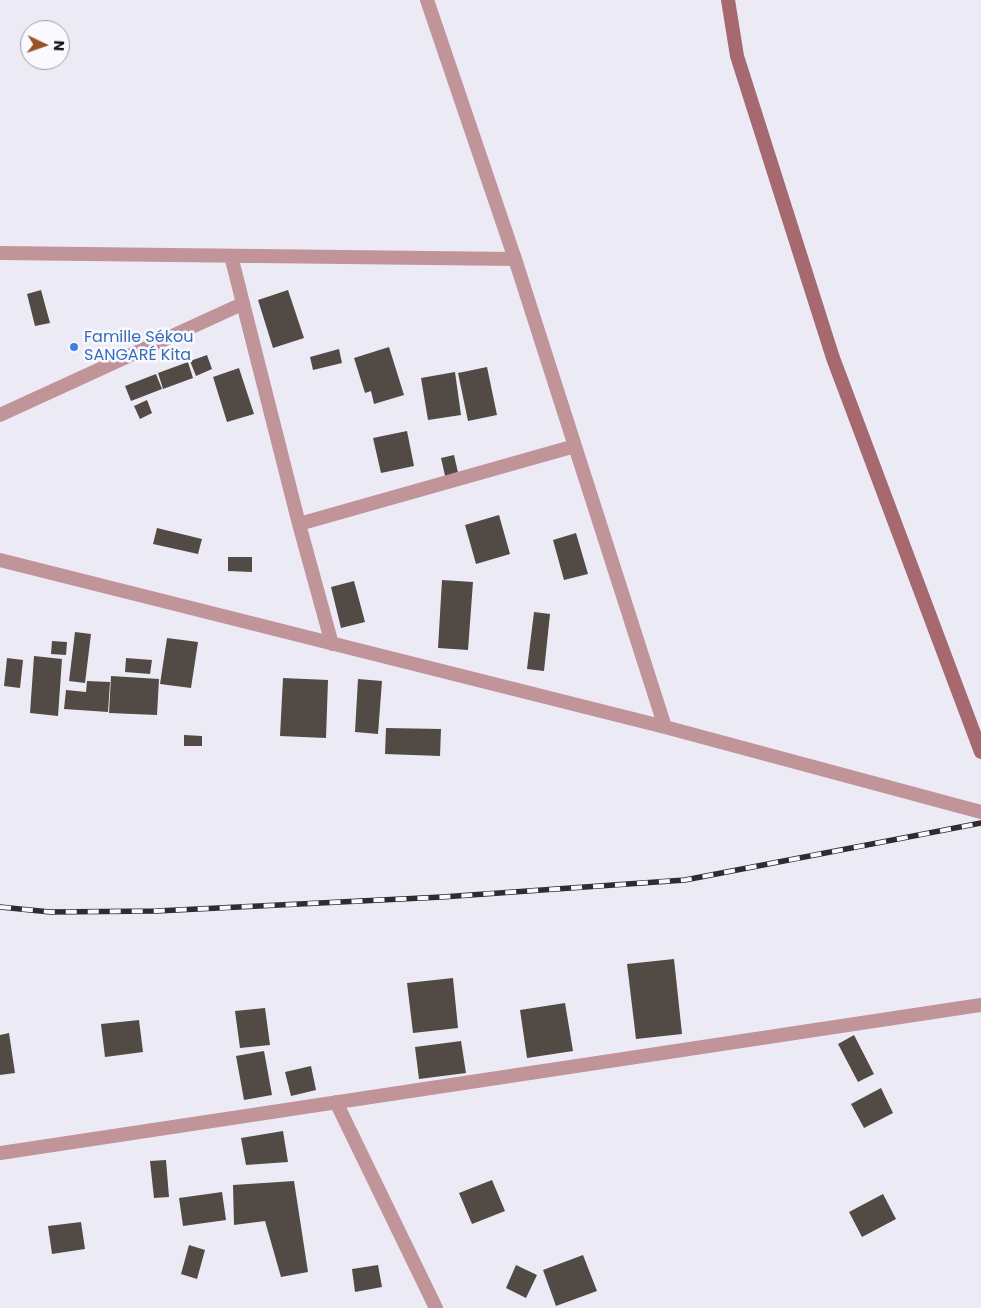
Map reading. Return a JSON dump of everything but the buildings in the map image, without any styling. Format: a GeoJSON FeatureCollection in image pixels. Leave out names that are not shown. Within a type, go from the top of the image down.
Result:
{"type":"FeatureCollection","features":[{"type":"Feature","properties":{"kind":"main road"},"geometry":{"type":"LineString","coordinates":[[728,0],[737,56],[833,358],[981,752]]}},
{"type":"Feature","properties":{"kind":"street"},"geometry":{"type":"LineString","coordinates":[[427,0],[515,259],[665,727]]}},
{"type":"Feature","properties":{"kind":"street"},"geometry":{"type":"LineString","coordinates":[[0,253],[515,259]]}},
{"type":"Feature","properties":{"kind":"street"},"geometry":{"type":"LineString","coordinates":[[231,256],[299,524],[332,644]]}},
{"type":"Feature","properties":{"kind":"street"},"geometry":{"type":"LineString","coordinates":[[0,415],[242,304]]}},
{"type":"Feature","properties":{"kind":"street"},"geometry":{"type":"LineString","coordinates":[[299,524],[575,446]]}},
{"type":"Feature","properties":{"kind":"street"},"geometry":{"type":"LineString","coordinates":[[0,560],[665,727],[981,812]]}},
{"type":"Feature","properties":{"kind":"street"},"geometry":{"type":"LineString","coordinates":[[0,1153],[981,1005]]}},
{"type":"Feature","properties":{"kind":"street"},"geometry":{"type":"LineString","coordinates":[[336,1102],[436,1308]]}},
{"type":"Feature","properties":{"kind":"railway"},"geometry":{"type":"LineString","coordinates":[[0,907],[50,912],[157,911],[442,897],[685,880],[981,823]]}},
{"type":"Feature","properties":{"kind":"place","name":"Famille Sékou SANGARÉ Kita"},"geometry":{"type":"Point","coordinates":[74,347]}}]}
